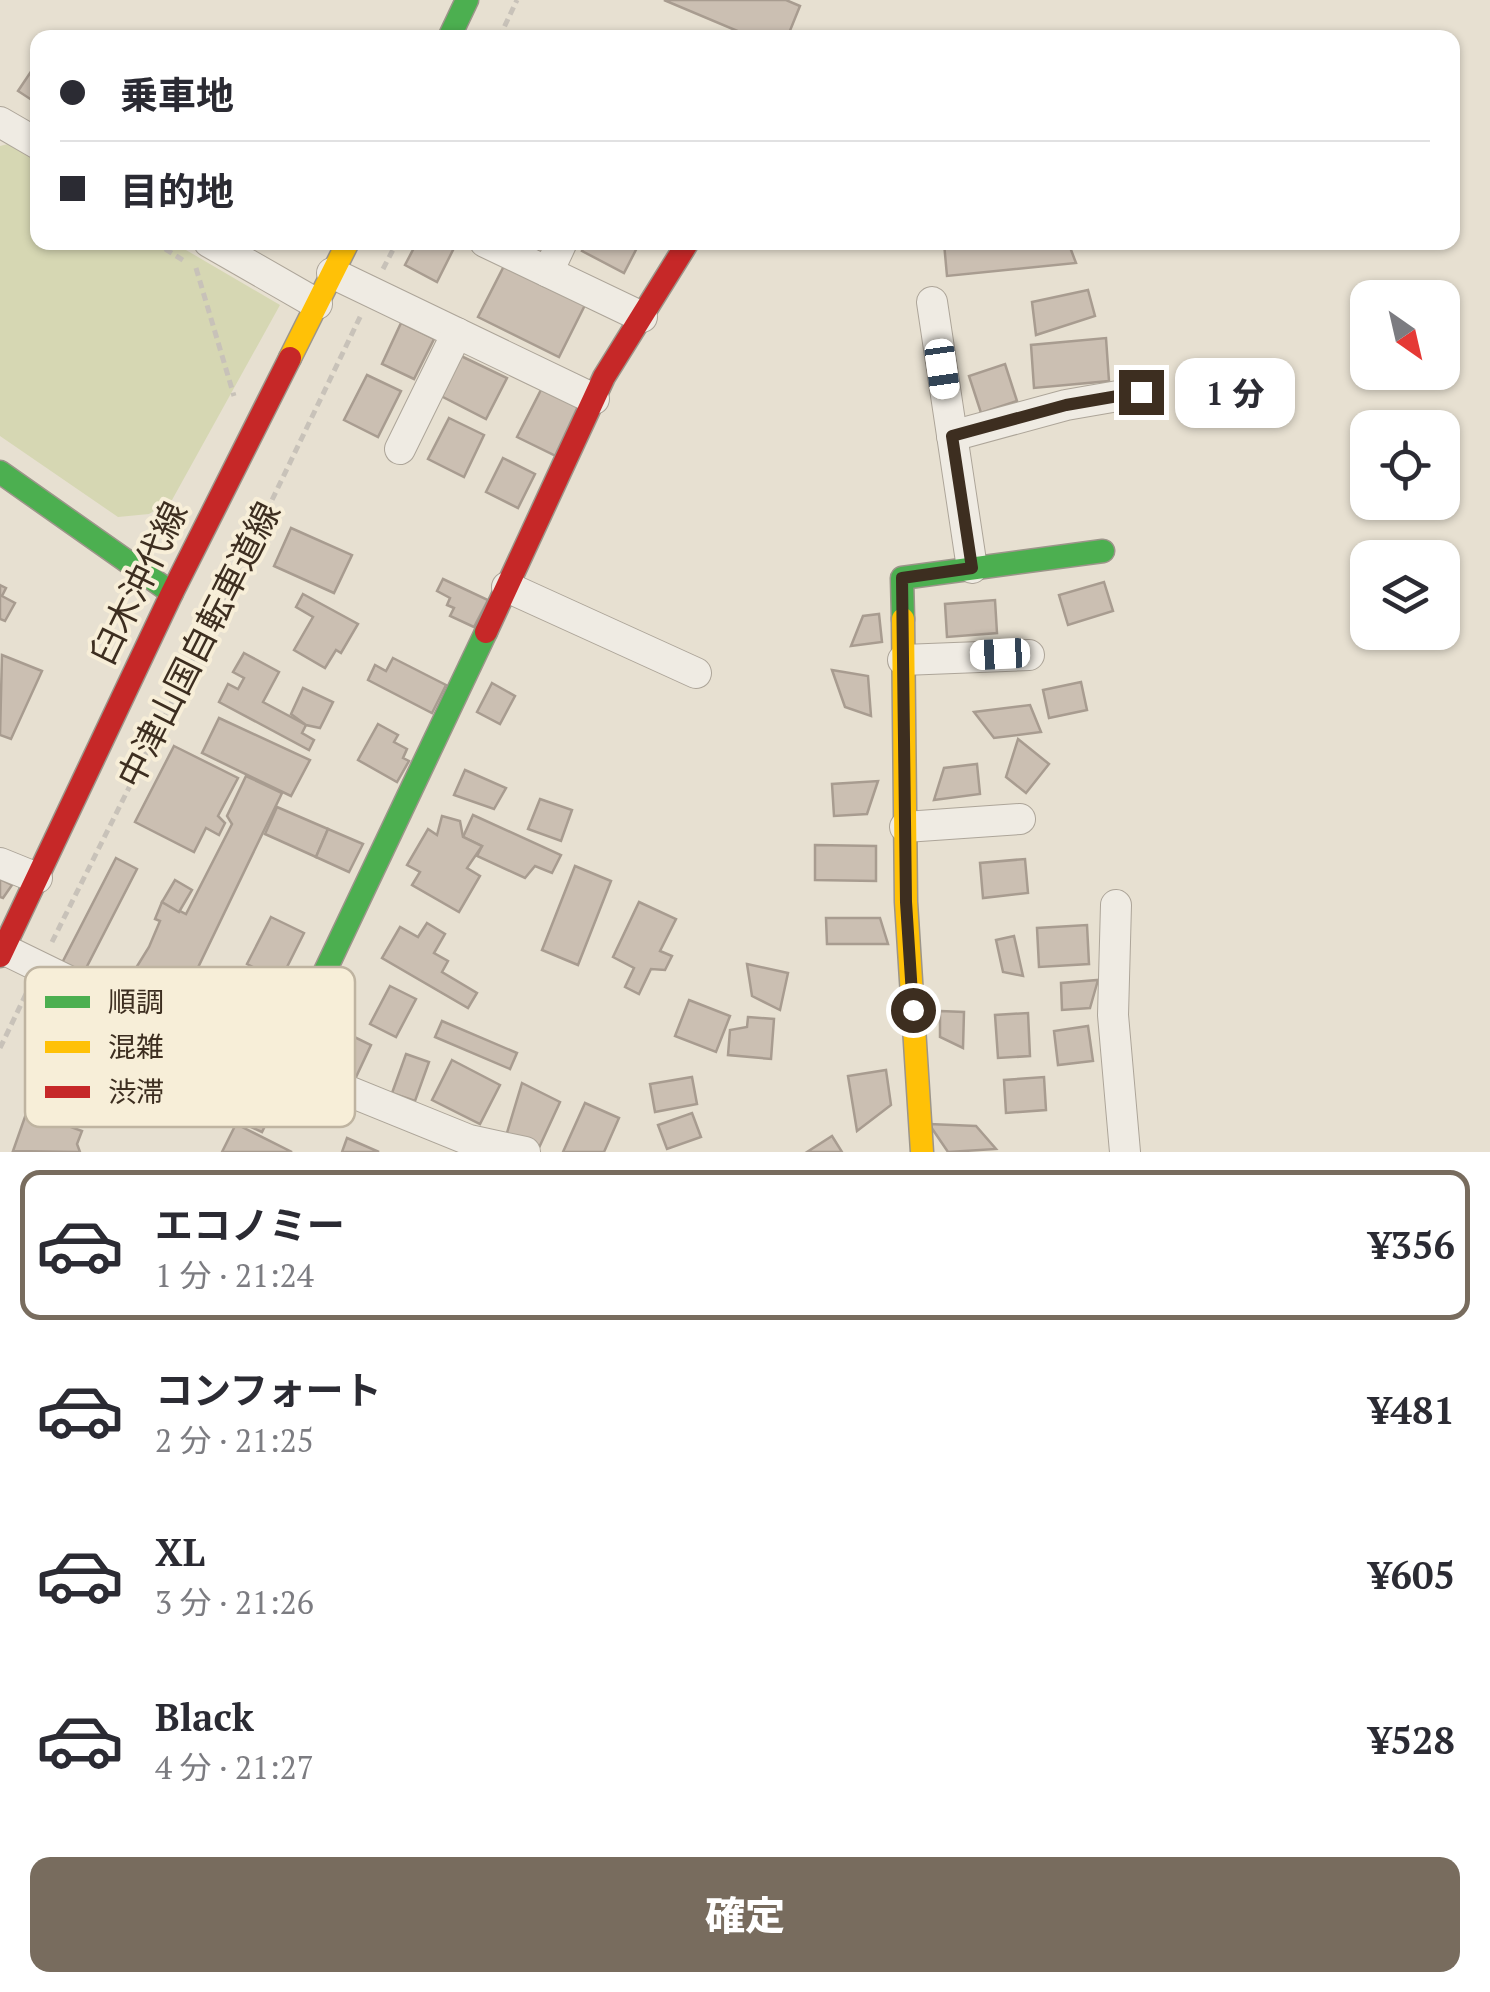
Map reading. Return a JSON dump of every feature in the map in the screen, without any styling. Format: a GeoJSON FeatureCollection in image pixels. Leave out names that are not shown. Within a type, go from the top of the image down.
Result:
{"type":"FeatureCollection","features":[{"type":"Feature","properties":{"kind":"street"},"geometry":{"type":"LineString","coordinates":[[453,30],[468,0]]}},
{"type":"Feature","properties":{"kind":"street"},"geometry":{"type":"LineString","coordinates":[[0,122],[30,139]]}},
{"type":"Feature","properties":{"kind":"street"},"geometry":{"type":"LineString","coordinates":[[223,250],[317,304]]}},
{"type":"Feature","properties":{"kind":"street","name":"臼木沖代線"},"geometry":{"type":"LineString","coordinates":[[2,953],[172,593],[344,250]]}},
{"type":"Feature","properties":{"kind":"street"},"geometry":{"type":"LineString","coordinates":[[502,250],[642,317]]}},
{"type":"Feature","properties":{"kind":"street"},"geometry":{"type":"LineString","coordinates":[[548,272],[558,250]]}},
{"type":"Feature","properties":{"kind":"street"},"geometry":{"type":"LineString","coordinates":[[327,967],[594,399],[683,250]]}},
{"type":"Feature","properties":{"kind":"street"},"geometry":{"type":"LineString","coordinates":[[332,273],[594,399]]}},
{"type":"Feature","properties":{"kind":"street"},"geometry":{"type":"LineString","coordinates":[[932,302],[972,568]]}},
{"type":"Feature","properties":{"kind":"street"},"geometry":{"type":"LineString","coordinates":[[400,449],[456,333]]}},
{"type":"Feature","properties":{"kind":"street"},"geometry":{"type":"LineString","coordinates":[[952,436],[1066,405],[1141,392]]}},
{"type":"Feature","properties":{"kind":"street"},"geometry":{"type":"LineString","coordinates":[[0,472],[172,593]]}},
{"type":"Feature","properties":{"kind":"street"},"geometry":{"type":"LineString","coordinates":[[922,1152],[906,902],[902,578],[1104,551]]}},
{"type":"Feature","properties":{"kind":"street"},"geometry":{"type":"LineString","coordinates":[[507,587],[696,673]]}},
{"type":"Feature","properties":{"kind":"street"},"geometry":{"type":"LineString","coordinates":[[903,660],[1029,655]]}},
{"type":"Feature","properties":{"kind":"street"},"geometry":{"type":"LineString","coordinates":[[905,827],[1020,819]]}},
{"type":"Feature","properties":{"kind":"street"},"geometry":{"type":"LineString","coordinates":[[0,863],[37,878]]}},
{"type":"Feature","properties":{"kind":"street"},"geometry":{"type":"LineString","coordinates":[[1116,905],[1113,1015],[1125,1152]]}},
{"type":"Feature","properties":{"kind":"street"},"geometry":{"type":"LineString","coordinates":[[2,953],[40,967]]}},
{"type":"Feature","properties":{"kind":"street"},"geometry":{"type":"LineString","coordinates":[[355,1094],[469,1140],[524,1152]]}},
{"type":"Feature","properties":{"kind":"path"},"geometry":{"type":"LineString","coordinates":[[503,30],[517,0]]}},
{"type":"Feature","properties":{"kind":"path"},"geometry":{"type":"LineString","coordinates":[[167,250],[197,269],[234,399]]}},
{"type":"Feature","properties":{"kind":"path","name":"中津山国自転車道線"},"geometry":{"type":"LineString","coordinates":[[40,967],[260,527],[393,250]]}},
{"type":"Feature","properties":{"kind":"path","name":"中津山国自転車道線"},"geometry":{"type":"LineString","coordinates":[[0,1048],[25,997]]}},
{"type":"Feature","properties":{"kind":"green space"},"geometry":{"type":"Polygon","coordinates":[[[8,144],[30,158],[30,250],[186,250],[280,305],[172,500],[149,514],[118,517],[0,436],[0,146],[8,144]]]}},
{"type":"Feature","properties":{"kind":"building"},"geometry":{"type":"Polygon","coordinates":[[[664,0],[786,0],[800,6],[790,30],[735,30],[664,0]]]}},
{"type":"Feature","properties":{"kind":"building"},"geometry":{"type":"Polygon","coordinates":[[[30,73],[30,99],[18,91],[30,73]]]}},
{"type":"Feature","properties":{"kind":"building"},"geometry":{"type":"Polygon","coordinates":[[[413,250],[453,250],[437,282],[405,265],[413,250]]]}},
{"type":"Feature","properties":{"kind":"building"},"geometry":{"type":"Polygon","coordinates":[[[583,250],[636,250],[624,273],[583,250]]]}},
{"type":"Feature","properties":{"kind":"building"},"geometry":{"type":"Polygon","coordinates":[[[945,250],[1071,250],[1076,263],[947,276],[945,250]]]}},
{"type":"Feature","properties":{"kind":"building"},"geometry":{"type":"Polygon","coordinates":[[[505,264],[585,305],[559,357],[478,317],[505,264]]]}},
{"type":"Feature","properties":{"kind":"building"},"geometry":{"type":"Polygon","coordinates":[[[1088,290],[1095,316],[1036,335],[1032,302],[1088,290]]]}},
{"type":"Feature","properties":{"kind":"building"},"geometry":{"type":"Polygon","coordinates":[[[401,323],[434,339],[414,379],[382,364],[401,323]]]}},
{"type":"Feature","properties":{"kind":"building"},"geometry":{"type":"Polygon","coordinates":[[[1106,338],[1109,381],[1034,388],[1031,345],[1106,338]]]}},
{"type":"Feature","properties":{"kind":"building"},"geometry":{"type":"Polygon","coordinates":[[[461,356],[507,378],[486,419],[441,396],[461,356]]]}},
{"type":"Feature","properties":{"kind":"building"},"geometry":{"type":"Polygon","coordinates":[[[1005,364],[1017,401],[981,413],[969,376],[1005,364]]]}},
{"type":"Feature","properties":{"kind":"building"},"geometry":{"type":"Polygon","coordinates":[[[367,375],[401,391],[378,437],[344,420],[367,375]]]}},
{"type":"Feature","properties":{"kind":"building"},"geometry":{"type":"Polygon","coordinates":[[[543,386],[581,404],[556,456],[517,437],[543,386]]]}},
{"type":"Feature","properties":{"kind":"building"},"geometry":{"type":"Polygon","coordinates":[[[449,418],[484,435],[464,477],[428,459],[449,418]]]}},
{"type":"Feature","properties":{"kind":"building"},"geometry":{"type":"Polygon","coordinates":[[[503,458],[535,474],[518,508],[486,492],[503,458]]]}},
{"type":"Feature","properties":{"kind":"building"},"geometry":{"type":"Polygon","coordinates":[[[291,528],[352,555],[334,593],[274,566],[291,528]]]}},
{"type":"Feature","properties":{"kind":"building"},"geometry":{"type":"Polygon","coordinates":[[[443,579],[488,600],[474,627],[450,616],[454,608],[447,605],[450,598],[437,591],[443,579]]]}},
{"type":"Feature","properties":{"kind":"building"},"geometry":{"type":"Polygon","coordinates":[[[1104,582],[1113,611],[1068,625],[1059,595],[1104,582]]]}},
{"type":"Feature","properties":{"kind":"building"},"geometry":{"type":"Polygon","coordinates":[[[0,585],[6,588],[2,596],[15,603],[5,621],[0,619],[0,585]]]}},
{"type":"Feature","properties":{"kind":"building"},"geometry":{"type":"Polygon","coordinates":[[[303,594],[358,624],[341,653],[336,650],[325,668],[294,650],[313,617],[296,607],[303,594]]]}},
{"type":"Feature","properties":{"kind":"building"},"geometry":{"type":"Polygon","coordinates":[[[995,600],[997,633],[947,637],[945,604],[995,600]]]}},
{"type":"Feature","properties":{"kind":"building"},"geometry":{"type":"Polygon","coordinates":[[[879,614],[882,642],[851,646],[863,616],[879,614]]]}},
{"type":"Feature","properties":{"kind":"building"},"geometry":{"type":"Polygon","coordinates":[[[244,653],[279,672],[263,702],[306,725],[302,733],[314,740],[309,750],[219,702],[228,684],[238,689],[244,678],[233,672],[244,653]]]}},
{"type":"Feature","properties":{"kind":"building"},"geometry":{"type":"Polygon","coordinates":[[[2,655],[42,671],[11,739],[0,735],[2,655]]]}},
{"type":"Feature","properties":{"kind":"building"},"geometry":{"type":"Polygon","coordinates":[[[393,658],[446,685],[432,713],[368,680],[375,665],[386,671],[393,658]]]}},
{"type":"Feature","properties":{"kind":"building"},"geometry":{"type":"Polygon","coordinates":[[[832,670],[868,676],[871,716],[845,707],[832,670]]]}},
{"type":"Feature","properties":{"kind":"building"},"geometry":{"type":"Polygon","coordinates":[[[1081,682],[1087,710],[1049,718],[1043,690],[1081,682]]]}},
{"type":"Feature","properties":{"kind":"building"},"geometry":{"type":"Polygon","coordinates":[[[492,683],[515,696],[500,724],[477,712],[492,683]]]}},
{"type":"Feature","properties":{"kind":"building"},"geometry":{"type":"Polygon","coordinates":[[[303,688],[333,702],[320,728],[306,725],[291,714],[303,688]]]}},
{"type":"Feature","properties":{"kind":"building"},"geometry":{"type":"Polygon","coordinates":[[[1030,705],[1041,732],[994,738],[974,712],[1030,705]]]}},
{"type":"Feature","properties":{"kind":"building"},"geometry":{"type":"Polygon","coordinates":[[[219,718],[310,760],[291,796],[202,753],[219,718]]]}},
{"type":"Feature","properties":{"kind":"building"},"geometry":{"type":"Polygon","coordinates":[[[378,724],[398,735],[394,742],[407,749],[403,758],[409,761],[397,782],[358,760],[378,724]]]}},
{"type":"Feature","properties":{"kind":"building"},"geometry":{"type":"Polygon","coordinates":[[[1018,739],[1049,764],[1026,793],[1006,777],[1018,739]]]}},
{"type":"Feature","properties":{"kind":"building"},"geometry":{"type":"Polygon","coordinates":[[[174,746],[238,778],[218,816],[225,823],[219,835],[206,828],[194,852],[135,822],[174,746]]]}},
{"type":"Feature","properties":{"kind":"building"},"geometry":{"type":"Polygon","coordinates":[[[977,764],[980,794],[934,800],[944,768],[977,764]]]}},
{"type":"Feature","properties":{"kind":"building"},"geometry":{"type":"Polygon","coordinates":[[[465,770],[506,788],[494,809],[454,795],[465,770]]]}},
{"type":"Feature","properties":{"kind":"building"},"geometry":{"type":"Polygon","coordinates":[[[246,776],[282,793],[198,967],[137,967],[160,921],[155,919],[162,902],[186,914],[232,824],[227,816],[246,776]]]}},
{"type":"Feature","properties":{"kind":"building"},"geometry":{"type":"Polygon","coordinates":[[[878,781],[867,814],[834,816],[832,784],[878,781]]]}},
{"type":"Feature","properties":{"kind":"building"},"geometry":{"type":"Polygon","coordinates":[[[540,799],[572,810],[561,841],[528,829],[540,799]]]}},
{"type":"Feature","properties":{"kind":"building"},"geometry":{"type":"Polygon","coordinates":[[[277,807],[328,829],[316,857],[265,834],[277,807]]]}},
{"type":"Feature","properties":{"kind":"building"},"geometry":{"type":"Polygon","coordinates":[[[473,815],[561,855],[552,873],[535,866],[525,878],[477,856],[482,846],[463,837],[473,815]]]}},
{"type":"Feature","properties":{"kind":"building"},"geometry":{"type":"Polygon","coordinates":[[[442,816],[460,821],[463,837],[482,846],[467,868],[480,876],[459,912],[412,885],[420,872],[407,865],[428,829],[437,835],[442,816]]]}},
{"type":"Feature","properties":{"kind":"building"},"geometry":{"type":"Polygon","coordinates":[[[328,829],[363,844],[349,872],[316,857],[328,829]]]}},
{"type":"Feature","properties":{"kind":"building"},"geometry":{"type":"Polygon","coordinates":[[[815,845],[876,846],[876,881],[815,880],[815,845]]]}},
{"type":"Feature","properties":{"kind":"building"},"geometry":{"type":"Polygon","coordinates":[[[116,858],[137,869],[87,967],[61,965],[116,858]]]}},
{"type":"Feature","properties":{"kind":"building"},"geometry":{"type":"Polygon","coordinates":[[[1025,859],[1028,893],[983,898],[980,863],[1025,859]]]}},
{"type":"Feature","properties":{"kind":"building"},"geometry":{"type":"Polygon","coordinates":[[[575,866],[611,881],[578,965],[542,950],[575,866]]]}},
{"type":"Feature","properties":{"kind":"building"},"geometry":{"type":"Polygon","coordinates":[[[0,879],[12,885],[3,898],[0,897],[0,879]]]}},
{"type":"Feature","properties":{"kind":"building"},"geometry":{"type":"Polygon","coordinates":[[[175,880],[192,890],[179,912],[162,902],[175,880]]]}},
{"type":"Feature","properties":{"kind":"building"},"geometry":{"type":"Polygon","coordinates":[[[639,902],[676,919],[660,951],[672,956],[665,970],[651,969],[639,994],[625,987],[634,968],[613,957],[639,902]]]}},
{"type":"Feature","properties":{"kind":"building"},"geometry":{"type":"Polygon","coordinates":[[[271,917],[304,933],[287,967],[247,964],[271,917]]]}},
{"type":"Feature","properties":{"kind":"building"},"geometry":{"type":"Polygon","coordinates":[[[826,918],[880,918],[888,944],[827,944],[826,918]]]}},
{"type":"Feature","properties":{"kind":"building"},"geometry":{"type":"Polygon","coordinates":[[[427,923],[445,934],[434,953],[448,961],[442,972],[477,993],[468,1008],[382,958],[400,927],[418,937],[427,923]]]}},
{"type":"Feature","properties":{"kind":"building"},"geometry":{"type":"Polygon","coordinates":[[[1087,925],[1089,964],[1039,967],[1037,928],[1087,925]]]}},
{"type":"Feature","properties":{"kind":"building"},"geometry":{"type":"Polygon","coordinates":[[[1014,936],[1023,976],[1003,972],[996,940],[1014,936]]]}},
{"type":"Feature","properties":{"kind":"building"},"geometry":{"type":"Polygon","coordinates":[[[747,964],[788,973],[780,1010],[752,996],[747,964]]]}},
{"type":"Feature","properties":{"kind":"building"},"geometry":{"type":"Polygon","coordinates":[[[1098,980],[1090,1008],[1062,1010],[1061,983],[1098,980]]]}},
{"type":"Feature","properties":{"kind":"building"},"geometry":{"type":"Polygon","coordinates":[[[390,986],[416,999],[396,1037],[370,1024],[390,986]]]}},
{"type":"Feature","properties":{"kind":"building"},"geometry":{"type":"Polygon","coordinates":[[[689,1000],[730,1016],[716,1052],[675,1036],[689,1000]]]}},
{"type":"Feature","properties":{"kind":"building"},"geometry":{"type":"Polygon","coordinates":[[[940,1011],[964,1012],[963,1048],[940,1037],[940,1011]]]}},
{"type":"Feature","properties":{"kind":"building"},"geometry":{"type":"Polygon","coordinates":[[[1028,1013],[1030,1056],[998,1058],[995,1015],[1028,1013]]]}},
{"type":"Feature","properties":{"kind":"building"},"geometry":{"type":"Polygon","coordinates":[[[748,1017],[774,1019],[771,1059],[728,1055],[730,1030],[747,1027],[748,1017]]]}},
{"type":"Feature","properties":{"kind":"building"},"geometry":{"type":"Polygon","coordinates":[[[442,1021],[517,1053],[510,1069],[435,1037],[442,1021]]]}},
{"type":"Feature","properties":{"kind":"building"},"geometry":{"type":"Polygon","coordinates":[[[1088,1026],[1093,1061],[1058,1065],[1054,1031],[1088,1026]]]}},
{"type":"Feature","properties":{"kind":"building"},"geometry":{"type":"Polygon","coordinates":[[[355,1037],[371,1045],[355,1077],[355,1037]]]}},
{"type":"Feature","properties":{"kind":"building"},"geometry":{"type":"Polygon","coordinates":[[[406,1054],[429,1062],[415,1101],[392,1093],[406,1054]]]}},
{"type":"Feature","properties":{"kind":"building"},"geometry":{"type":"Polygon","coordinates":[[[452,1060],[500,1085],[480,1124],[432,1100],[452,1060]]]}},
{"type":"Feature","properties":{"kind":"building"},"geometry":{"type":"Polygon","coordinates":[[[886,1070],[891,1105],[857,1131],[848,1076],[886,1070]]]}},
{"type":"Feature","properties":{"kind":"building"},"geometry":{"type":"Polygon","coordinates":[[[692,1077],[697,1104],[655,1112],[650,1084],[692,1077]]]}},
{"type":"Feature","properties":{"kind":"building"},"geometry":{"type":"Polygon","coordinates":[[[1044,1077],[1046,1110],[1006,1113],[1004,1080],[1044,1077]]]}},
{"type":"Feature","properties":{"kind":"building"},"geometry":{"type":"Polygon","coordinates":[[[522,1083],[560,1102],[537,1152],[506,1136],[522,1083]]]}},
{"type":"Feature","properties":{"kind":"building"},"geometry":{"type":"Polygon","coordinates":[[[585,1103],[619,1118],[604,1152],[563,1152],[585,1103]]]}},
{"type":"Feature","properties":{"kind":"building"},"geometry":{"type":"Polygon","coordinates":[[[692,1113],[701,1137],[667,1149],[658,1125],[692,1113]]]}},
{"type":"Feature","properties":{"kind":"building"},"geometry":{"type":"Polygon","coordinates":[[[25,1117],[25,1127],[71,1127],[82,1131],[77,1144],[80,1152],[13,1151],[25,1117]]]}},
{"type":"Feature","properties":{"kind":"building"},"geometry":{"type":"Polygon","coordinates":[[[929,1124],[976,1126],[996,1149],[948,1152],[929,1124]]]}},
{"type":"Feature","properties":{"kind":"building"},"geometry":{"type":"Polygon","coordinates":[[[234,1127],[242,1127],[292,1152],[222,1152],[234,1127]]]}},
{"type":"Feature","properties":{"kind":"building"},"geometry":{"type":"Polygon","coordinates":[[[832,1136],[842,1152],[807,1152],[832,1136]]]}},
{"type":"Feature","properties":{"kind":"building"},"geometry":{"type":"Polygon","coordinates":[[[347,1138],[379,1152],[342,1152],[347,1138]]]}},
{"type":"Feature","properties":{"kind":"traffic: fast"},"geometry":{"type":"LineString","coordinates":[[453,30],[467,0]]}},
{"type":"Feature","properties":{"kind":"traffic: fast"},"geometry":{"type":"LineString","coordinates":[[0,472],[172,593]]}},
{"type":"Feature","properties":{"kind":"traffic: fast"},"geometry":{"type":"LineString","coordinates":[[903,619],[902,578],[1103,551]]}},
{"type":"Feature","properties":{"kind":"traffic: fast"},"geometry":{"type":"LineString","coordinates":[[327,967],[486,632]]}},
{"type":"Feature","properties":{"kind":"traffic: slow"},"geometry":{"type":"LineString","coordinates":[[290,358],[344,250]]}},
{"type":"Feature","properties":{"kind":"traffic: slow"},"geometry":{"type":"LineString","coordinates":[[903,619],[906,902],[922,1152]]}},
{"type":"Feature","properties":{"kind":"traffic: jam"},"geometry":{"type":"LineString","coordinates":[[486,632],[604,377],[683,250]]}},
{"type":"Feature","properties":{"kind":"traffic: jam"},"geometry":{"type":"LineString","coordinates":[[0,956],[172,593],[290,358]]}},
{"type":"Feature","properties":{"kind":"route"},"geometry":{"type":"LineString","coordinates":[[913,1010],[906,902],[902,578],[972,568],[952,436],[1066,405],[1141,392]]}}]}
